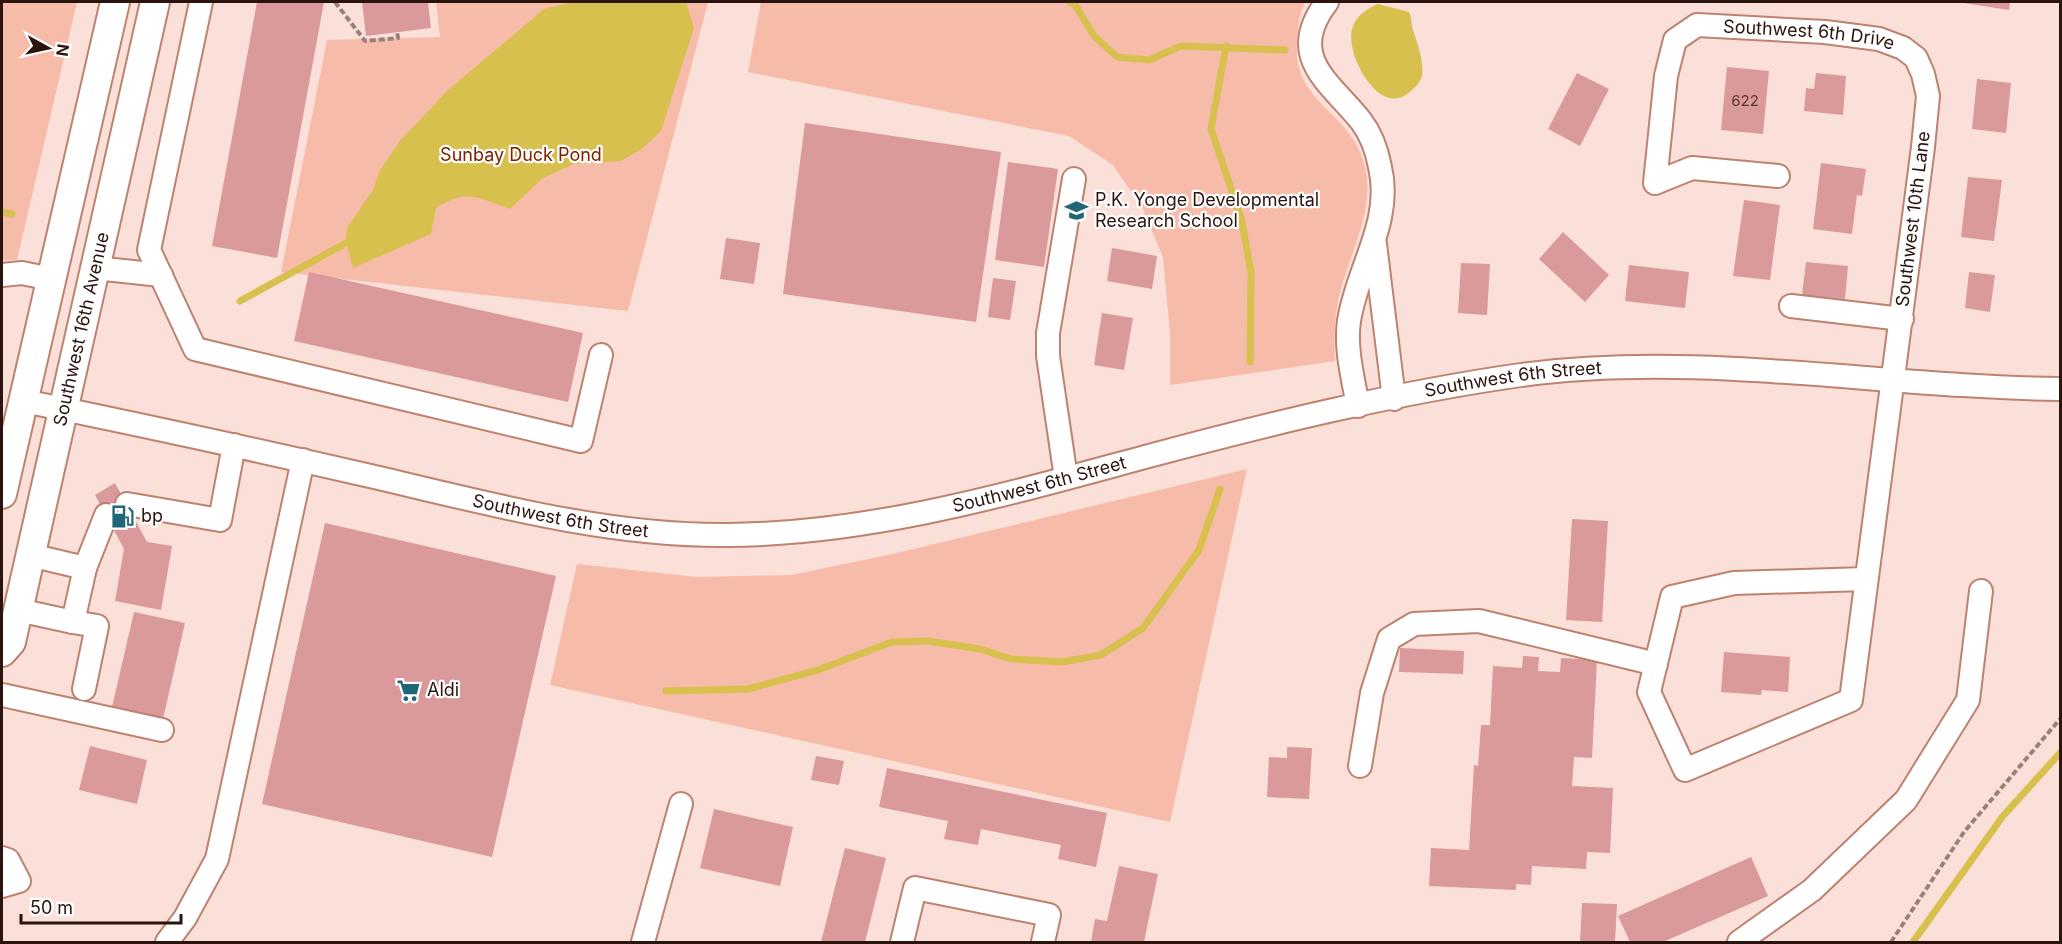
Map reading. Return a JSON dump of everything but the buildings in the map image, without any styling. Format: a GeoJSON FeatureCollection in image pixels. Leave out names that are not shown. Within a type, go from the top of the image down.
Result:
{"type":"FeatureCollection","features":[{"type":"Feature","properties":{"kind":"main road"},"geometry":{"type":"LineString","coordinates":[[2,494],[114,2]]}},
{"type":"Feature","properties":{"kind":"main road","name":"Southwest 16th Avenue"},"geometry":{"type":"LineString","coordinates":[[2,652],[11,642],[155,2]]}},
{"type":"Feature","properties":{"kind":"street"},"geometry":{"type":"LineString","coordinates":[[201,2],[149,250],[195,350],[581,441],[601,355]]}},
{"type":"Feature","properties":{"kind":"street"},"geometry":{"type":"LineString","coordinates":[[1327,2],[1316,18],[1310,48],[1321,77],[1361,121],[1377,153],[1383,188],[1382,211],[1375,242],[1365,263],[1349,321],[1349,354],[1358,406]]}},
{"type":"Feature","properties":{"kind":"street","name":"Southwest 6th Drive"},"geometry":{"type":"LineString","coordinates":[[1778,176],[1692,168],[1655,183],[1666,76],[1675,40],[1697,25],[1879,39],[1903,48],[1916,58]]}},
{"type":"Feature","properties":{"kind":"street","name":"Southwest 10th Lane"},"geometry":{"type":"LineString","coordinates":[[1656,664],[1649,693],[1685,770],[1851,700],[1865,579],[1902,319],[1928,96],[1923,74],[1916,58]]}},
{"type":"Feature","properties":{"kind":"street"},"geometry":{"type":"LineString","coordinates":[[1066,478],[1048,356],[1048,333],[1074,179]]}},
{"type":"Feature","properties":{"kind":"street"},"geometry":{"type":"LineString","coordinates":[[1375,242],[1394,399]]}},
{"type":"Feature","properties":{"kind":"street"},"geometry":{"type":"LineString","coordinates":[[95,268],[161,275]]}},
{"type":"Feature","properties":{"kind":"street"},"geometry":{"type":"LineString","coordinates":[[2,275],[22,273],[51,279]]}},
{"type":"Feature","properties":{"kind":"street"},"geometry":{"type":"LineString","coordinates":[[1791,306],[1902,319]]}},
{"type":"Feature","properties":{"kind":"street","name":"Southwest 6th Street"},"geometry":{"type":"LineString","coordinates":[[24,400],[303,460],[531,513],[640,532],[729,536],[849,527],[966,506],[1262,426],[1521,375],[1605,368],[1680,367],[2061,389]]}},
{"type":"Feature","properties":{"kind":"street"},"geometry":{"type":"LineString","coordinates":[[126,504],[220,520],[234,445]]}},
{"type":"Feature","properties":{"kind":"street"},"geometry":{"type":"LineString","coordinates":[[167,942],[185,918],[217,859],[303,460]]}},
{"type":"Feature","properties":{"kind":"street"},"geometry":{"type":"LineString","coordinates":[[73,622],[85,568],[106,515]]}},
{"type":"Feature","properties":{"kind":"street"},"geometry":{"type":"LineString","coordinates":[[30,555],[85,568]]}},
{"type":"Feature","properties":{"kind":"street"},"geometry":{"type":"LineString","coordinates":[[1360,766],[1372,693],[1389,639],[1414,624],[1479,621],[1656,664],[1672,597],[1734,583],[1865,579]]}},
{"type":"Feature","properties":{"kind":"street"},"geometry":{"type":"LineString","coordinates":[[1739,942],[1812,890],[1906,800],[1968,700],[1981,591]]}},
{"type":"Feature","properties":{"kind":"street"},"geometry":{"type":"LineString","coordinates":[[18,610],[97,626],[84,689]]}},
{"type":"Feature","properties":{"kind":"street"},"geometry":{"type":"LineString","coordinates":[[2,695],[162,730]]}},
{"type":"Feature","properties":{"kind":"street"},"geometry":{"type":"LineString","coordinates":[[643,942],[681,804]]}},
{"type":"Feature","properties":{"kind":"street"},"geometry":{"type":"LineString","coordinates":[[2,858],[8,860],[19,881],[2,886]]}},
{"type":"Feature","properties":{"kind":"street"},"geometry":{"type":"LineString","coordinates":[[902,942],[915,888],[1049,915],[1043,942]]}},
{"type":"Feature","properties":{"kind":"path"},"geometry":{"type":"LineString","coordinates":[[335,2],[365,40],[398,38],[397,32]]}},
{"type":"Feature","properties":{"kind":"path"},"geometry":{"type":"LineString","coordinates":[[1891,942],[1964,832],[2061,719]]}},
{"type":"Feature","properties":{"kind":"green space"},"geometry":{"type":"Polygon","coordinates":[[[2,2],[77,2],[17,260],[2,260],[2,2]]]}},
{"type":"Feature","properties":{"kind":"green space","name":"Sunbay Duck Pond"},"geometry":{"type":"Polygon","coordinates":[[[436,2],[708,2],[628,311],[281,272],[327,40],[440,37],[436,2]]]}},
{"type":"Feature","properties":{"kind":"green space"},"geometry":{"type":"Polygon","coordinates":[[[761,2],[1305,2],[1301,11],[1297,41],[1298,62],[1303,79],[1312,93],[1356,143],[1367,178],[1367,196],[1360,232],[1342,284],[1337,309],[1335,361],[1170,385],[1170,334],[1163,257],[1143,209],[1113,165],[1069,136],[748,72],[761,2]]]}},
{"type":"Feature","properties":{"kind":"green space"},"geometry":{"type":"Polygon","coordinates":[[[1247,469],[1170,822],[550,685],[577,564],[696,577],[792,575],[897,553],[1247,469]]]}},
{"type":"Feature","properties":{"kind":"shaded area","name":"Sunbay Duck Pond"},"geometry":{"type":"Polygon","coordinates":[[[574,2],[686,2],[694,28],[661,131],[643,148],[621,161],[574,164],[543,178],[510,209],[473,197],[456,198],[447,202],[436,208],[431,234],[353,268],[346,243],[347,228],[373,190],[380,170],[400,141],[448,90],[544,9],[574,2]]]}},
{"type":"Feature","properties":{"kind":"shaded area"},"geometry":{"type":"Polygon","coordinates":[[[1378,4],[1409,12],[1411,16],[1412,28],[1420,52],[1422,75],[1414,88],[1402,97],[1391,98],[1373,88],[1359,67],[1352,46],[1352,31],[1356,20],[1365,11],[1378,4]]]}},
{"type":"Feature","properties":{"kind":"waterway"},"geometry":{"type":"LineString","coordinates":[[1070,2],[1076,6],[1094,36],[1117,57],[1149,60],[1181,46],[1285,50]]}},
{"type":"Feature","properties":{"kind":"waterway"},"geometry":{"type":"LineString","coordinates":[[1226,46],[1211,129],[1242,221],[1251,273],[1250,362]]}},
{"type":"Feature","properties":{"kind":"waterway"},"geometry":{"type":"LineString","coordinates":[[2,212],[12,214]]}},
{"type":"Feature","properties":{"kind":"waterway"},"geometry":{"type":"LineString","coordinates":[[240,301],[346,243]]}},
{"type":"Feature","properties":{"kind":"waterway"},"geometry":{"type":"LineString","coordinates":[[666,691],[748,689],[818,670],[892,642],[928,641],[980,649],[1011,659],[1062,662],[1101,655],[1143,628],[1199,550],[1220,489]]}},
{"type":"Feature","properties":{"kind":"waterway"},"geometry":{"type":"LineString","coordinates":[[1913,942],[2003,816],[2060,753]]}},
{"type":"Feature","properties":{"kind":"place","name":"P.K. Yonge Developmental Research School"},"geometry":{"type":"Point","coordinates":[1077,210]}},
{"type":"Feature","properties":{"kind":"place","name":"bp"},"geometry":{"type":"Point","coordinates":[123,516]}},
{"type":"Feature","properties":{"kind":"place","name":"Aldi"},"geometry":{"type":"Point","coordinates":[409,690]}}]}
